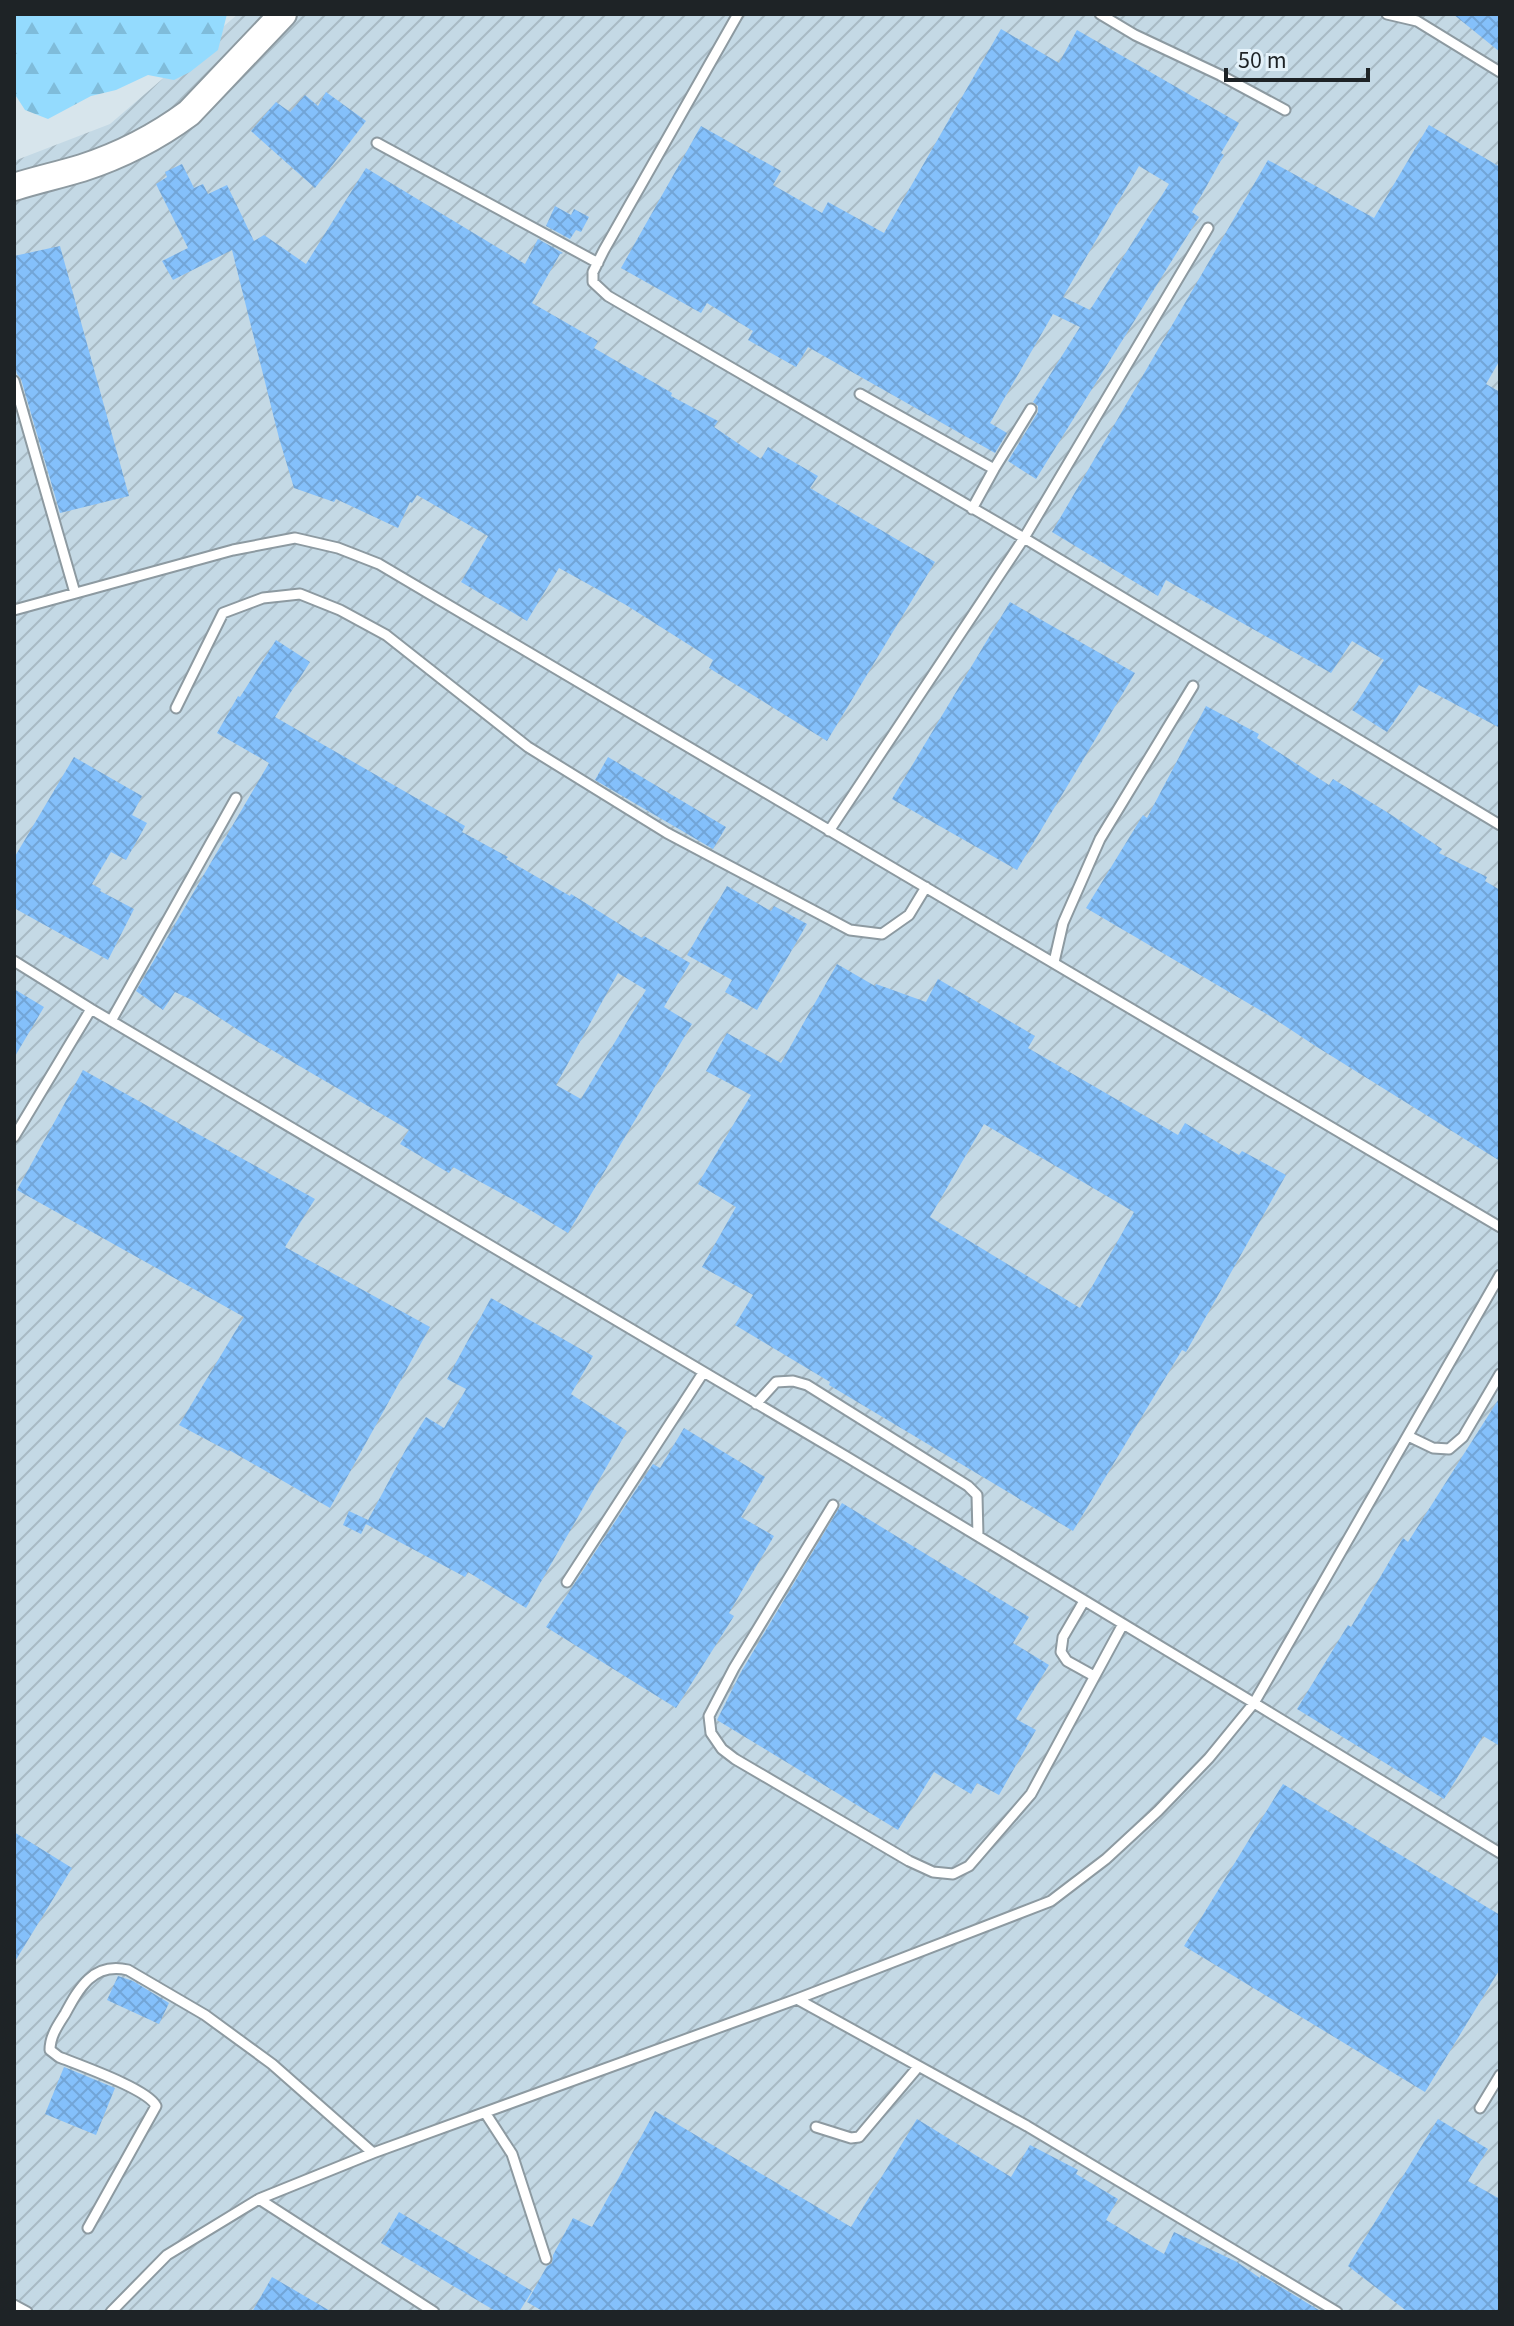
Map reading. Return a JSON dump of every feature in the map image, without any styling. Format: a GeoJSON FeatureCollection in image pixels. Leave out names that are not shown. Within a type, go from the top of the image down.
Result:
{"type":"FeatureCollection","features":[{"type":"Feature","properties":{"kind":"main road"},"geometry":{"type":"LineString","coordinates":[[14,187],[122,152],[174,124],[189,113],[283,14]]}},
{"type":"Feature","properties":{"kind":"lane"},"geometry":{"type":"LineString","coordinates":[[738,14],[593,272],[593,282],[608,296],[1024,538],[1500,825]]}},
{"type":"Feature","properties":{"kind":"lane"},"geometry":{"type":"LineString","coordinates":[[1100,14],[1135,35],[1285,110]]}},
{"type":"Feature","properties":{"kind":"lane"},"geometry":{"type":"LineString","coordinates":[[1387,14],[1420,17],[1500,72]]}},
{"type":"Feature","properties":{"kind":"lane"},"geometry":{"type":"LineString","coordinates":[[377,143],[598,263]]}},
{"type":"Feature","properties":{"kind":"lane"},"geometry":{"type":"LineString","coordinates":[[829,831],[1024,538],[1208,228]]}},
{"type":"Feature","properties":{"kind":"lane"},"geometry":{"type":"LineString","coordinates":[[14,381],[75,593]]}},
{"type":"Feature","properties":{"kind":"lane"},"geometry":{"type":"LineString","coordinates":[[860,394],[994,469]]}},
{"type":"Feature","properties":{"kind":"lane"},"geometry":{"type":"LineString","coordinates":[[972,509],[1031,409]]}},
{"type":"Feature","properties":{"kind":"lane"},"geometry":{"type":"LineString","coordinates":[[14,610],[233,550],[295,538],[338,548],[379,564],[1500,1227]]}},
{"type":"Feature","properties":{"kind":"lane"},"geometry":{"type":"LineString","coordinates":[[176,708],[223,613],[263,598],[300,594],[340,610],[386,635],[528,747],[667,833],[850,930],[882,934],[909,915],[926,887]]}},
{"type":"Feature","properties":{"kind":"lane"},"geometry":{"type":"LineString","coordinates":[[1054,962],[1063,923],[1100,839],[1193,686]]}},
{"type":"Feature","properties":{"kind":"lane"},"geometry":{"type":"LineString","coordinates":[[111,1021],[236,798]]}},
{"type":"Feature","properties":{"kind":"lane"},"geometry":{"type":"LineString","coordinates":[[14,961],[978,1536],[1500,1853]]}},
{"type":"Feature","properties":{"kind":"lane"},"geometry":{"type":"LineString","coordinates":[[14,1137],[91,1009]]}},
{"type":"Feature","properties":{"kind":"lane"},"geometry":{"type":"LineString","coordinates":[[111,2312],[167,2255],[259,2199],[373,2153],[797,1999],[1051,1901],[1106,1859],[1158,1811],[1209,1758],[1254,1703],[1500,1275]]}},
{"type":"Feature","properties":{"kind":"lane"},"geometry":{"type":"LineString","coordinates":[[567,1582],[703,1373]]}},
{"type":"Feature","properties":{"kind":"lane"},"geometry":{"type":"LineString","coordinates":[[1408,1436],[1433,1448],[1449,1449],[1463,1437],[1500,1374]]}},
{"type":"Feature","properties":{"kind":"lane"},"geometry":{"type":"LineString","coordinates":[[756,1404],[776,1382],[793,1381],[807,1385],[968,1486],[977,1495],[978,1536]]}},
{"type":"Feature","properties":{"kind":"lane"},"geometry":{"type":"LineString","coordinates":[[833,1505],[742,1655],[709,1716],[711,1733],[722,1749],[735,1759],[933,1872],[953,1874],[969,1866],[1031,1794],[1123,1624]]}},
{"type":"Feature","properties":{"kind":"lane"},"geometry":{"type":"LineString","coordinates":[[1084,1601],[1063,1637],[1061,1652],[1067,1661],[1094,1676]]}},
{"type":"Feature","properties":{"kind":"lane"},"geometry":{"type":"LineString","coordinates":[[88,2228],[156,2106],[150,2098],[59,2057],[50,2050],[52,2037],[81,1986],[101,1971],[128,1970],[205,2015],[272,2064],[373,2153]]}},
{"type":"Feature","properties":{"kind":"lane"},"geometry":{"type":"LineString","coordinates":[[797,1999],[1053,2141],[1337,2312]]}},
{"type":"Feature","properties":{"kind":"lane"},"geometry":{"type":"LineString","coordinates":[[816,2127],[851,2138],[859,2137],[918,2067]]}},
{"type":"Feature","properties":{"kind":"lane"},"geometry":{"type":"LineString","coordinates":[[1480,2108],[1500,2075]]}},
{"type":"Feature","properties":{"kind":"lane"},"geometry":{"type":"LineString","coordinates":[[486,2114],[512,2154],[546,2259]]}},
{"type":"Feature","properties":{"kind":"lane"},"geometry":{"type":"LineString","coordinates":[[259,2199],[434,2312]]}},
{"type":"Feature","properties":{"kind":"lane"},"geometry":{"type":"LineString","coordinates":[[14,2305],[27,2312]]}},
{"type":"Feature","properties":{"kind":"shaded area"},"geometry":{"type":"Polygon","coordinates":[[[238,14],[1500,14],[1500,2312],[14,2312],[14,161],[110,124],[238,14]]]}},
{"type":"Feature","properties":{"kind":"green space"},"geometry":{"type":"Polygon","coordinates":[[[14,14],[227,14],[218,50],[190,72],[174,80],[148,75],[116,90],[91,96],[48,119],[25,110],[14,93],[14,14]]]}},
{"type":"Feature","properties":{"kind":"building"},"geometry":{"type":"Polygon","coordinates":[[[1453,14],[1500,14],[1500,52],[1453,14]]]}},
{"type":"Feature","properties":{"kind":"building"},"geometry":{"type":"Polygon","coordinates":[[[1001,29],[1059,63],[1077,30],[1239,123],[1192,212],[1199,217],[1036,479],[1008,461],[1038,412],[1038,406],[1033,402],[1080,327],[1053,314],[990,423],[1007,433],[995,453],[808,347],[796,367],[748,340],[753,331],[707,303],[701,313],[621,268],[701,126],[781,171],[773,185],[822,213],[828,202],[884,233],[1001,29]],[[1139,166],[1063,297],[1090,310],[1169,184],[1139,166]]]}},
{"type":"Feature","properties":{"kind":"building"},"geometry":{"type":"Polygon","coordinates":[[[326,92],[366,121],[315,188],[251,131],[276,102],[290,112],[305,95],[318,106],[326,92]]]}},
{"type":"Feature","properties":{"kind":"building"},"geometry":{"type":"Polygon","coordinates":[[[1429,125],[1500,167],[1500,360],[1486,384],[1500,392],[1500,728],[1419,685],[1387,732],[1352,710],[1384,660],[1352,641],[1331,673],[1166,580],[1158,596],[1052,532],[1268,160],[1374,218],[1429,125]]]}},
{"type":"Feature","properties":{"kind":"building"},"geometry":{"type":"Polygon","coordinates":[[[182,164],[194,188],[203,184],[208,194],[227,185],[254,241],[264,235],[306,264],[366,168],[525,264],[538,239],[563,253],[532,303],[598,341],[594,348],[718,421],[714,427],[761,459],[768,447],[818,476],[810,488],[935,562],[827,741],[709,668],[713,660],[626,605],[559,568],[527,621],[461,582],[488,536],[417,495],[410,502],[398,528],[336,499],[334,502],[294,488],[232,250],[173,280],[162,261],[188,248],[156,184],[167,177],[165,172],[182,164]]]}},
{"type":"Feature","properties":{"kind":"building"},"geometry":{"type":"Polygon","coordinates":[[[555,206],[571,215],[574,209],[589,217],[581,232],[576,230],[570,239],[546,226],[555,206]]]}},
{"type":"Feature","properties":{"kind":"building"},"geometry":{"type":"Polygon","coordinates":[[[60,246],[129,496],[60,513],[14,362],[14,256],[60,246]]]}},
{"type":"Feature","properties":{"kind":"building"},"geometry":{"type":"Polygon","coordinates":[[[1010,602],[1135,673],[1017,870],[892,799],[1010,602]]]}},
{"type":"Feature","properties":{"kind":"building"},"geometry":{"type":"Polygon","coordinates":[[[276,640],[310,662],[275,717],[465,826],[462,832],[508,857],[506,859],[690,963],[664,1007],[692,1024],[568,1233],[453,1167],[449,1173],[400,1144],[409,1130],[192,1000],[175,992],[163,1010],[136,991],[269,763],[217,733],[276,640]],[[618,973],[556,1085],[581,1099],[646,990],[618,973]]]}},
{"type":"Feature","properties":{"kind":"building"},"geometry":{"type":"Polygon","coordinates":[[[1206,706],[1259,734],[1257,738],[1329,785],[1333,779],[1390,814],[1442,849],[1439,853],[1487,877],[1485,881],[1500,890],[1500,1161],[1270,1016],[1086,908],[1143,815],[1147,818],[1206,706]]]}},
{"type":"Feature","properties":{"kind":"building"},"geometry":{"type":"Polygon","coordinates":[[[74,757],[142,796],[132,815],[147,823],[126,860],[111,852],[92,884],[134,909],[108,960],[14,908],[14,858],[74,757]]]}},
{"type":"Feature","properties":{"kind":"building"},"geometry":{"type":"Polygon","coordinates":[[[608,757],[726,827],[713,849],[595,780],[608,757]]]}},
{"type":"Feature","properties":{"kind":"building"},"geometry":{"type":"Polygon","coordinates":[[[727,886],[771,911],[774,906],[807,924],[757,1010],[725,992],[732,980],[687,955],[727,886]]]}},
{"type":"Feature","properties":{"kind":"building"},"geometry":{"type":"Polygon","coordinates":[[[837,964],[875,986],[926,1002],[938,979],[1035,1036],[1028,1048],[1178,1135],[1185,1123],[1239,1155],[1242,1151],[1286,1175],[1186,1352],[1182,1350],[1073,1531],[735,1325],[753,1295],[702,1267],[736,1207],[698,1184],[751,1095],[706,1071],[727,1033],[781,1063],[837,964]],[[984,1124],[930,1217],[1080,1308],[1134,1212],[984,1124]]]}},
{"type":"Feature","properties":{"kind":"building"},"geometry":{"type":"Polygon","coordinates":[[[14,989],[44,1007],[14,1058],[14,989]]]}},
{"type":"Feature","properties":{"kind":"building"},"geometry":{"type":"Polygon","coordinates":[[[83,1070],[315,1199],[285,1247],[430,1327],[330,1508],[179,1425],[244,1317],[17,1190],[83,1070]]]}},
{"type":"Feature","properties":{"kind":"building"},"geometry":{"type":"Polygon","coordinates":[[[491,1298],[593,1356],[571,1394],[627,1431],[526,1608],[468,1572],[465,1577],[366,1524],[426,1417],[444,1428],[466,1389],[447,1379],[491,1298]]]}},
{"type":"Feature","properties":{"kind":"building"},"geometry":{"type":"Polygon","coordinates":[[[1500,1397],[1500,1746],[1483,1736],[1444,1799],[1297,1709],[1348,1625],[1351,1627],[1403,1538],[1408,1542],[1500,1397]]]}},
{"type":"Feature","properties":{"kind":"building"},"geometry":{"type":"Polygon","coordinates":[[[684,1428],[765,1477],[741,1517],[774,1536],[729,1613],[734,1616],[676,1708],[546,1627],[653,1464],[660,1468],[684,1428]]]}},
{"type":"Feature","properties":{"kind":"building"},"geometry":{"type":"Polygon","coordinates":[[[842,1503],[1029,1617],[1013,1643],[1049,1665],[1016,1719],[1036,1730],[999,1795],[977,1783],[971,1794],[934,1772],[898,1830],[717,1720],[741,1672],[842,1503]]]}},
{"type":"Feature","properties":{"kind":"building"},"geometry":{"type":"Polygon","coordinates":[[[349,1511],[368,1520],[361,1534],[343,1525],[349,1511]]]}},
{"type":"Feature","properties":{"kind":"building"},"geometry":{"type":"Polygon","coordinates":[[[1283,1784],[1500,1915],[1500,1969],[1425,2092],[1184,1946],[1283,1784]]]}},
{"type":"Feature","properties":{"kind":"building"},"geometry":{"type":"Polygon","coordinates":[[[14,1832],[72,1868],[14,1963],[14,1832]]]}},
{"type":"Feature","properties":{"kind":"building"},"geometry":{"type":"Polygon","coordinates":[[[118,1976],[133,1981],[169,2003],[159,2024],[107,2000],[118,1976]]]}},
{"type":"Feature","properties":{"kind":"building"},"geometry":{"type":"Polygon","coordinates":[[[64,2067],[115,2088],[96,2135],[45,2114],[64,2067]]]}},
{"type":"Feature","properties":{"kind":"building"},"geometry":{"type":"Polygon","coordinates":[[[655,2111],[851,2227],[917,2119],[1011,2177],[1030,2145],[1078,2170],[1076,2174],[1118,2199],[1106,2220],[1164,2254],[1174,2232],[1237,2262],[1322,2312],[544,2312],[527,2302],[547,2266],[552,2263],[553,2255],[573,2218],[592,2227],[655,2111]]]}},
{"type":"Feature","properties":{"kind":"building"},"geometry":{"type":"Polygon","coordinates":[[[1438,2119],[1488,2149],[1468,2181],[1500,2199],[1500,2312],[1408,2312],[1348,2266],[1438,2119]]]}},
{"type":"Feature","properties":{"kind":"building"},"geometry":{"type":"Polygon","coordinates":[[[399,2212],[532,2291],[519,2312],[497,2312],[381,2243],[399,2212]]]}},
{"type":"Feature","properties":{"kind":"building"},"geometry":{"type":"Polygon","coordinates":[[[272,2277],[332,2312],[252,2312],[272,2277]]]}}]}
